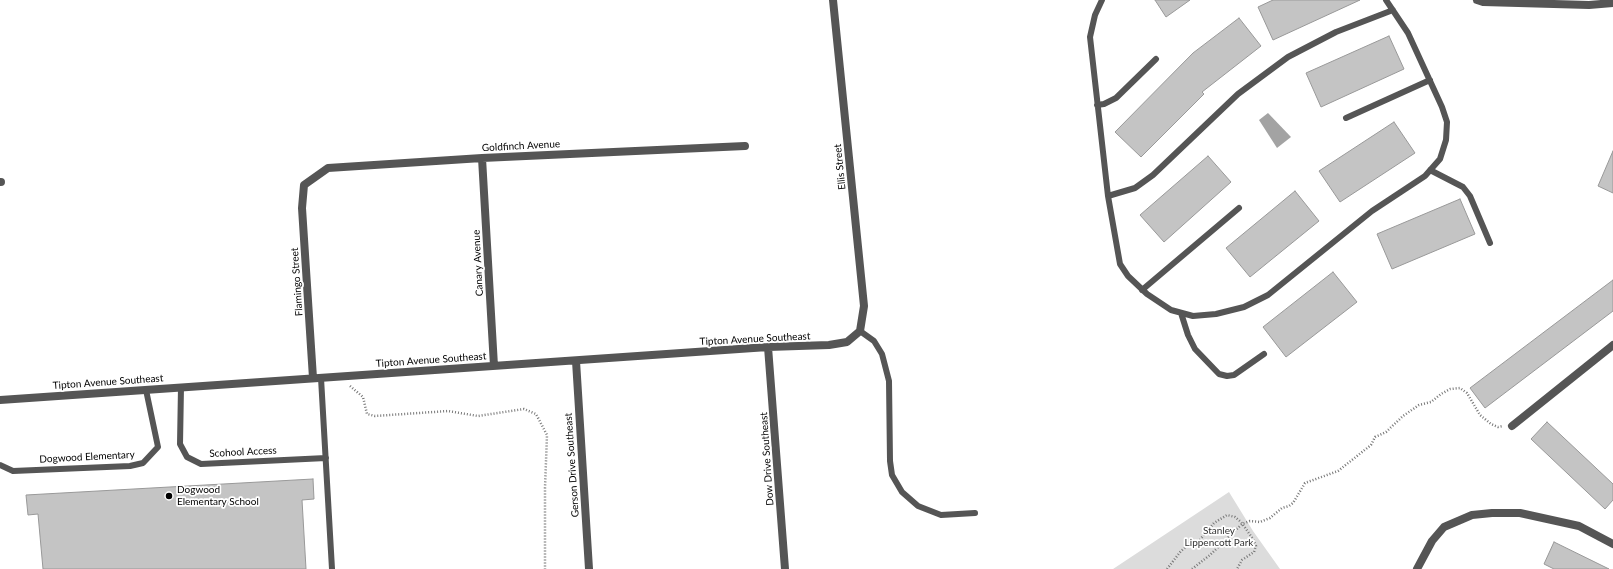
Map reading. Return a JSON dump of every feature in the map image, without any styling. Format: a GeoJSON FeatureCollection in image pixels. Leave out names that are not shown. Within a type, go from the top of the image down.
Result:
{"type":"FeatureCollection","features":[{"type":"Feature","properties":{"kind":"street","name":"Ellis Street"},"geometry":{"type":"LineString","coordinates":[[833,0],[864,306],[860,331]]}},
{"type":"Feature","properties":{"kind":"street"},"geometry":{"type":"LineString","coordinates":[[1477,0],[1483,2],[1589,5],[1613,4]]}},
{"type":"Feature","properties":{"kind":"street","name":"Goldfinch Avenue"},"geometry":{"type":"LineString","coordinates":[[304,185],[328,168],[482,158],[745,146]]}},
{"type":"Feature","properties":{"kind":"street","name":"Canary Avenue"},"geometry":{"type":"LineString","coordinates":[[482,158],[494,366]]}},
{"type":"Feature","properties":{"kind":"street","name":"Flamingo Street"},"geometry":{"type":"LineString","coordinates":[[304,185],[302,208],[317,378]]}},
{"type":"Feature","properties":{"kind":"street","name":"Tipton Avenue Southeast"},"geometry":{"type":"LineString","coordinates":[[0,400],[768,347],[829,345],[847,342],[860,331]]}},
{"type":"Feature","properties":{"kind":"street"},"geometry":{"type":"LineString","coordinates":[[1512,426],[1613,345]]}},
{"type":"Feature","properties":{"kind":"street","name":"Dow Drive Southeast"},"geometry":{"type":"LineString","coordinates":[[768,347],[785,569]]}},
{"type":"Feature","properties":{"kind":"street","name":"Gerson Drive Southeast"},"geometry":{"type":"LineString","coordinates":[[576,360],[589,569]]}},
{"type":"Feature","properties":{"kind":"street"},"geometry":{"type":"LineString","coordinates":[[1417,569],[1432,541],[1444,527],[1472,516],[1492,513],[1520,513],[1580,526],[1613,544]]}},
{"type":"Feature","properties":{"kind":"lane"},"geometry":{"type":"LineString","coordinates":[[1102,0],[1095,15],[1090,37],[1108,196],[1120,264],[1128,276],[1142,290],[1171,310],[1193,316],[1216,314],[1244,307],[1268,295],[1372,211],[1426,176],[1440,159],[1446,140],[1447,122],[1442,106],[1408,32],[1386,0]]}},
{"type":"Feature","properties":{"kind":"lane"},"geometry":{"type":"LineString","coordinates":[[1108,196],[1135,188],[1153,175],[1238,94],[1288,57],[1336,32],[1393,10]]}},
{"type":"Feature","properties":{"kind":"lane"},"geometry":{"type":"LineString","coordinates":[[1097,105],[1104,104],[1116,98],[1156,59]]}},
{"type":"Feature","properties":{"kind":"lane"},"geometry":{"type":"LineString","coordinates":[[1346,118],[1430,80]]}},
{"type":"Feature","properties":{"kind":"lane"},"geometry":{"type":"LineString","coordinates":[[1430,170],[1463,188],[1470,196],[1490,244]]}},
{"type":"Feature","properties":{"kind":"lane"},"geometry":{"type":"LineString","coordinates":[[1142,290],[1239,208]]}},
{"type":"Feature","properties":{"kind":"lane"},"geometry":{"type":"LineString","coordinates":[[1181,313],[1188,335],[1195,349],[1219,374],[1227,376],[1234,375],[1264,354]]}},
{"type":"Feature","properties":{"kind":"lane"},"geometry":{"type":"LineString","coordinates":[[860,331],[874,342],[882,354],[889,381],[890,461],[892,475],[902,492],[918,506],[941,515],[974,513]]}},
{"type":"Feature","properties":{"kind":"lane"},"geometry":{"type":"LineString","coordinates":[[317,378],[326,458],[332,569]]}},
{"type":"Feature","properties":{"kind":"lane","name":"Scohool Access"},"geometry":{"type":"LineString","coordinates":[[181,387],[180,444],[187,457],[201,464],[326,458]]}},
{"type":"Feature","properties":{"kind":"lane","name":"Dogwood Elementary"},"geometry":{"type":"LineString","coordinates":[[0,465],[13,471],[130,466],[144,464],[158,447],[146,390]]}},
{"type":"Feature","properties":{"kind":"path"},"geometry":{"type":"LineString","coordinates":[[349,376],[350,386],[363,397],[367,414],[375,416],[448,411],[478,416],[524,408],[536,414],[547,435],[544,500],[545,569]]}},
{"type":"Feature","properties":{"kind":"path"},"geometry":{"type":"LineString","coordinates":[[1192,569],[1210,555],[1242,524],[1250,521],[1260,522],[1270,518],[1282,508],[1289,506],[1305,483],[1338,471],[1371,445],[1375,437],[1386,432],[1403,416],[1419,405],[1431,402],[1450,389],[1460,388],[1466,393],[1480,415],[1491,424],[1498,427],[1512,426]]}},
{"type":"Feature","properties":{"kind":"path"},"geometry":{"type":"LineString","coordinates":[[1167,569],[1187,546],[1198,542],[1222,517],[1227,515],[1235,517],[1242,524],[1253,539],[1256,549],[1242,560],[1237,569]]}},
{"type":"Feature","properties":{"kind":"green space","name":"Stanley Lippencott Park"},"geometry":{"type":"Polygon","coordinates":[[[1229,492],[1253,531],[1280,569],[1113,569],[1229,492]]]}},
{"type":"Feature","properties":{"kind":"shaded area"},"geometry":{"type":"Polygon","coordinates":[[[1268,113],[1291,137],[1277,148],[1259,120],[1268,113]]]}},
{"type":"Feature","properties":{"kind":"building"},"geometry":{"type":"Polygon","coordinates":[[[1155,0],[1190,0],[1166,17],[1155,0]]]}},
{"type":"Feature","properties":{"kind":"building"},"geometry":{"type":"Polygon","coordinates":[[[1273,0],[1360,0],[1273,40],[1258,7],[1273,0]]]}},
{"type":"Feature","properties":{"kind":"building"},"geometry":{"type":"Polygon","coordinates":[[[1239,18],[1261,46],[1202,92],[1204,94],[1141,157],[1115,132],[1193,53],[1239,18]]]}},
{"type":"Feature","properties":{"kind":"building"},"geometry":{"type":"Polygon","coordinates":[[[1389,36],[1404,69],[1321,107],[1306,73],[1389,36]]]}},
{"type":"Feature","properties":{"kind":"building"},"geometry":{"type":"Polygon","coordinates":[[[1394,122],[1415,153],[1340,202],[1319,171],[1394,122]]]}},
{"type":"Feature","properties":{"kind":"building"},"geometry":{"type":"Polygon","coordinates":[[[1613,151],[1613,193],[1598,186],[1613,151]]]}},
{"type":"Feature","properties":{"kind":"building"},"geometry":{"type":"Polygon","coordinates":[[[1208,156],[1231,182],[1164,242],[1140,215],[1208,156]]]}},
{"type":"Feature","properties":{"kind":"building"},"geometry":{"type":"Polygon","coordinates":[[[1295,191],[1319,221],[1250,277],[1226,248],[1295,191]]]}},
{"type":"Feature","properties":{"kind":"building"},"geometry":{"type":"Polygon","coordinates":[[[1460,199],[1475,234],[1392,269],[1377,234],[1460,199]]]}},
{"type":"Feature","properties":{"kind":"building"},"geometry":{"type":"Polygon","coordinates":[[[1333,272],[1357,302],[1286,357],[1263,327],[1333,272]]]}},
{"type":"Feature","properties":{"kind":"building"},"geometry":{"type":"Polygon","coordinates":[[[1613,280],[1613,311],[1485,408],[1470,388],[1613,280]]]}},
{"type":"Feature","properties":{"kind":"building"},"geometry":{"type":"Polygon","coordinates":[[[1547,422],[1613,484],[1613,500],[1605,509],[1531,439],[1547,422]]]}},
{"type":"Feature","properties":{"kind":"building"},"geometry":{"type":"Polygon","coordinates":[[[313,479],[314,499],[302,500],[306,569],[43,569],[38,514],[28,515],[26,495],[313,479]]]}},
{"type":"Feature","properties":{"kind":"building"},"geometry":{"type":"Polygon","coordinates":[[[1554,542],[1609,569],[1554,569],[1544,564],[1554,542]]]}},
{"type":"Feature","properties":{"kind":"place","name":"Dogwood Elementary School"},"geometry":{"type":"Point","coordinates":[169,496]}}]}
